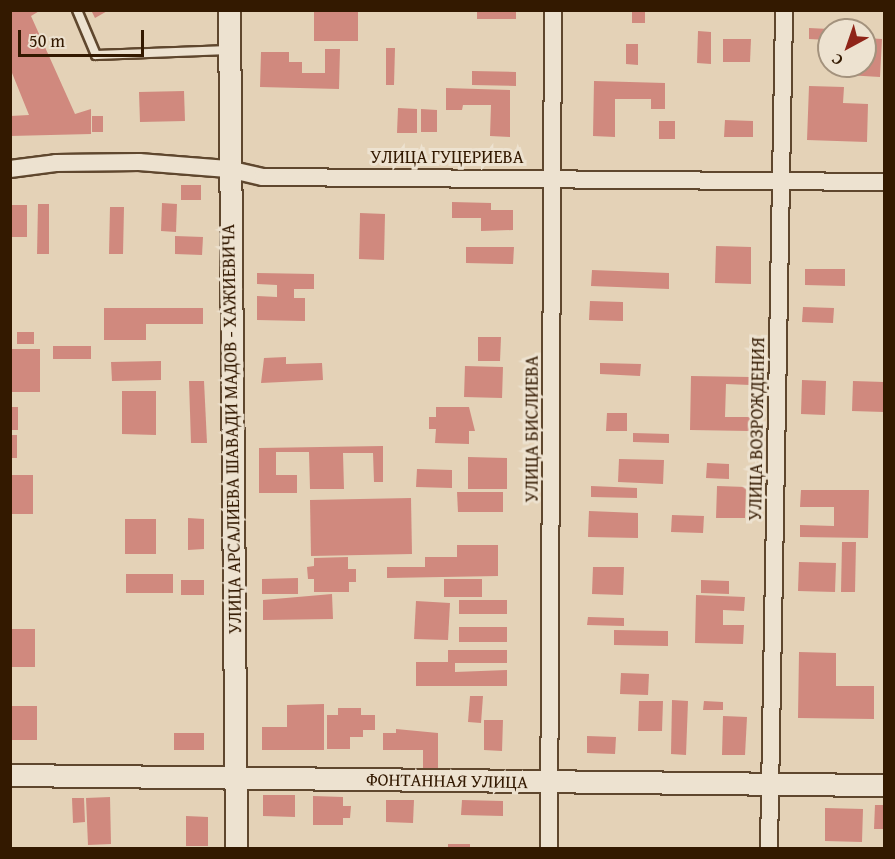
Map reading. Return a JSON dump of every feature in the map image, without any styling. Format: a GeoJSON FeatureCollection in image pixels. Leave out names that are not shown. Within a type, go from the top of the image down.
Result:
{"type":"FeatureCollection","features":[{"type":"Feature","properties":{"kind":"street","name":"УЛИЦА АРСАЛИЕВА ШАВАДИ МАДОВ - ХАЖИЕВИЧА"},"geometry":{"type":"LineString","coordinates":[[229,10],[228,169],[236,849]]}},
{"type":"Feature","properties":{"kind":"street","name":"УЛИЦА БИСЛИЕВА"},"geometry":{"type":"LineString","coordinates":[[549,849],[553,10]]}},
{"type":"Feature","properties":{"kind":"street","name":"УЛИЦА ВОЗРОЖДЕНИЯ"},"geometry":{"type":"LineString","coordinates":[[769,849],[767,783],[784,10]]}},
{"type":"Feature","properties":{"kind":"street","name":"УЛИЦА ГУЦЕРИЕВА"},"geometry":{"type":"LineString","coordinates":[[10,169],[56,163],[139,162],[228,169],[263,177],[552,177],[885,182]]}},
{"type":"Feature","properties":{"kind":"street","name":"ФОНТАННАЯ УЛИЦА"},"geometry":{"type":"LineString","coordinates":[[10,775],[235,776],[550,784],[885,785]]}},
{"type":"Feature","properties":{"kind":"lane"},"geometry":{"type":"LineString","coordinates":[[76,10],[96,55],[229,50]]}},
{"type":"Feature","properties":{"kind":"building"},"geometry":{"type":"Polygon","coordinates":[[[10,10],[41,10],[31,16],[75,114],[91,109],[91,134],[10,136],[10,116],[29,115],[10,68],[10,10]]]}},
{"type":"Feature","properties":{"kind":"building"},"geometry":{"type":"Polygon","coordinates":[[[91,10],[109,10],[95,18],[91,10]]]}},
{"type":"Feature","properties":{"kind":"building"},"geometry":{"type":"Polygon","coordinates":[[[314,10],[358,10],[358,41],[314,41],[314,10]]]}},
{"type":"Feature","properties":{"kind":"building"},"geometry":{"type":"Polygon","coordinates":[[[477,10],[516,10],[516,19],[477,19],[477,10]]]}},
{"type":"Feature","properties":{"kind":"building"},"geometry":{"type":"Polygon","coordinates":[[[632,10],[645,10],[645,23],[632,23],[632,10]]]}},
{"type":"Feature","properties":{"kind":"building"},"geometry":{"type":"Polygon","coordinates":[[[809,28],[817,28],[817,39],[809,39],[809,28]]]}},
{"type":"Feature","properties":{"kind":"building"},"geometry":{"type":"Polygon","coordinates":[[[698,31],[711,32],[711,64],[697,63],[698,31]]]}},
{"type":"Feature","properties":{"kind":"building"},"geometry":{"type":"Polygon","coordinates":[[[723,39],[751,39],[750,62],[723,62],[723,39]]]}},
{"type":"Feature","properties":{"kind":"building"},"geometry":{"type":"Polygon","coordinates":[[[877,39],[882,39],[880,77],[877,77],[877,39]]]}},
{"type":"Feature","properties":{"kind":"building"},"geometry":{"type":"Polygon","coordinates":[[[626,44],[638,44],[638,65],[626,64],[626,44]]]}},
{"type":"Feature","properties":{"kind":"building"},"geometry":{"type":"Polygon","coordinates":[[[386,48],[395,48],[394,85],[386,85],[386,48]]]}},
{"type":"Feature","properties":{"kind":"building"},"geometry":{"type":"Polygon","coordinates":[[[325,49],[340,49],[339,89],[260,87],[261,52],[289,52],[289,62],[302,62],[302,73],[325,73],[325,49]]]}},
{"type":"Feature","properties":{"kind":"building"},"geometry":{"type":"Polygon","coordinates":[[[472,71],[516,72],[516,86],[472,85],[472,71]]]}},
{"type":"Feature","properties":{"kind":"building"},"geometry":{"type":"Polygon","coordinates":[[[594,81],[665,83],[665,109],[651,109],[651,99],[615,99],[615,137],[593,136],[594,81]]]}},
{"type":"Feature","properties":{"kind":"building"},"geometry":{"type":"Polygon","coordinates":[[[809,86],[844,87],[843,103],[868,104],[867,142],[807,140],[809,86]]]}},
{"type":"Feature","properties":{"kind":"building"},"geometry":{"type":"Polygon","coordinates":[[[446,88],[510,90],[510,137],[490,136],[491,105],[463,105],[462,110],[446,110],[446,88]]]}},
{"type":"Feature","properties":{"kind":"building"},"geometry":{"type":"Polygon","coordinates":[[[184,91],[185,121],[140,122],[139,92],[184,91]]]}},
{"type":"Feature","properties":{"kind":"building"},"geometry":{"type":"Polygon","coordinates":[[[398,108],[417,109],[417,133],[397,133],[398,108]]]}},
{"type":"Feature","properties":{"kind":"building"},"geometry":{"type":"Polygon","coordinates":[[[421,109],[437,110],[437,132],[421,132],[421,109]]]}},
{"type":"Feature","properties":{"kind":"building"},"geometry":{"type":"Polygon","coordinates":[[[92,116],[103,116],[103,132],[92,132],[92,116]]]}},
{"type":"Feature","properties":{"kind":"building"},"geometry":{"type":"Polygon","coordinates":[[[725,120],[753,121],[753,137],[724,137],[725,120]]]}},
{"type":"Feature","properties":{"kind":"building"},"geometry":{"type":"Polygon","coordinates":[[[659,121],[675,121],[675,139],[659,139],[659,121]]]}},
{"type":"Feature","properties":{"kind":"building"},"geometry":{"type":"Polygon","coordinates":[[[181,185],[201,185],[201,200],[181,200],[181,185]]]}},
{"type":"Feature","properties":{"kind":"building"},"geometry":{"type":"Polygon","coordinates":[[[452,202],[491,203],[491,210],[513,210],[513,230],[481,231],[481,218],[452,218],[452,202]]]}},
{"type":"Feature","properties":{"kind":"building"},"geometry":{"type":"Polygon","coordinates":[[[162,203],[177,204],[176,232],[161,231],[162,203]]]}},
{"type":"Feature","properties":{"kind":"building"},"geometry":{"type":"Polygon","coordinates":[[[38,204],[49,204],[49,254],[37,254],[38,204]]]}},
{"type":"Feature","properties":{"kind":"building"},"geometry":{"type":"Polygon","coordinates":[[[10,205],[27,205],[27,237],[10,237],[10,205]]]}},
{"type":"Feature","properties":{"kind":"building"},"geometry":{"type":"Polygon","coordinates":[[[110,207],[124,207],[123,254],[109,254],[110,207]]]}},
{"type":"Feature","properties":{"kind":"building"},"geometry":{"type":"Polygon","coordinates":[[[360,213],[385,214],[384,260],[359,259],[360,213]]]}},
{"type":"Feature","properties":{"kind":"building"},"geometry":{"type":"Polygon","coordinates":[[[175,236],[203,237],[202,255],[175,254],[175,236]]]}},
{"type":"Feature","properties":{"kind":"building"},"geometry":{"type":"Polygon","coordinates":[[[716,246],[751,247],[751,284],[715,283],[716,246]]]}},
{"type":"Feature","properties":{"kind":"building"},"geometry":{"type":"Polygon","coordinates":[[[466,247],[514,247],[513,264],[466,263],[466,247]]]}},
{"type":"Feature","properties":{"kind":"building"},"geometry":{"type":"Polygon","coordinates":[[[805,269],[845,269],[845,286],[805,285],[805,269]]]}},
{"type":"Feature","properties":{"kind":"building"},"geometry":{"type":"Polygon","coordinates":[[[592,270],[669,273],[669,289],[591,286],[592,270]]]}},
{"type":"Feature","properties":{"kind":"building"},"geometry":{"type":"Polygon","coordinates":[[[257,273],[314,274],[314,289],[294,289],[294,298],[305,298],[305,321],[257,320],[257,296],[277,297],[277,285],[257,284],[257,273]]]}},
{"type":"Feature","properties":{"kind":"building"},"geometry":{"type":"Polygon","coordinates":[[[590,301],[623,302],[623,321],[589,320],[590,301]]]}},
{"type":"Feature","properties":{"kind":"building"},"geometry":{"type":"Polygon","coordinates":[[[803,307],[834,308],[833,323],[802,322],[803,307]]]}},
{"type":"Feature","properties":{"kind":"building"},"geometry":{"type":"Polygon","coordinates":[[[104,308],[203,308],[203,324],[146,324],[146,340],[104,340],[104,308]]]}},
{"type":"Feature","properties":{"kind":"building"},"geometry":{"type":"Polygon","coordinates":[[[17,332],[34,332],[34,344],[17,344],[17,332]]]}},
{"type":"Feature","properties":{"kind":"building"},"geometry":{"type":"Polygon","coordinates":[[[478,337],[501,337],[500,361],[478,361],[478,337]]]}},
{"type":"Feature","properties":{"kind":"building"},"geometry":{"type":"Polygon","coordinates":[[[53,346],[91,346],[91,359],[53,359],[53,346]]]}},
{"type":"Feature","properties":{"kind":"building"},"geometry":{"type":"Polygon","coordinates":[[[10,349],[40,349],[40,392],[10,392],[10,349]]]}},
{"type":"Feature","properties":{"kind":"building"},"geometry":{"type":"Polygon","coordinates":[[[286,357],[286,364],[322,363],[323,380],[261,383],[264,358],[286,357]]]}},
{"type":"Feature","properties":{"kind":"building"},"geometry":{"type":"Polygon","coordinates":[[[161,361],[161,380],[112,381],[111,362],[161,361]]]}},
{"type":"Feature","properties":{"kind":"building"},"geometry":{"type":"Polygon","coordinates":[[[600,363],[641,364],[640,376],[600,374],[600,363]]]}},
{"type":"Feature","properties":{"kind":"building"},"geometry":{"type":"Polygon","coordinates":[[[465,366],[503,367],[502,398],[464,397],[465,366]]]}},
{"type":"Feature","properties":{"kind":"building"},"geometry":{"type":"Polygon","coordinates":[[[691,376],[750,377],[750,385],[726,384],[725,417],[750,417],[750,431],[690,430],[691,376]]]}},
{"type":"Feature","properties":{"kind":"building"},"geometry":{"type":"Polygon","coordinates":[[[802,380],[826,381],[825,415],[801,414],[802,380]]]}},
{"type":"Feature","properties":{"kind":"building"},"geometry":{"type":"Polygon","coordinates":[[[189,381],[204,381],[207,443],[191,443],[189,381]]]}},
{"type":"Feature","properties":{"kind":"building"},"geometry":{"type":"Polygon","coordinates":[[[853,381],[884,382],[884,412],[852,411],[853,381]]]}},
{"type":"Feature","properties":{"kind":"building"},"geometry":{"type":"Polygon","coordinates":[[[122,391],[156,391],[156,435],[122,434],[122,391]]]}},
{"type":"Feature","properties":{"kind":"building"},"geometry":{"type":"Polygon","coordinates":[[[10,407],[18,407],[18,430],[10,430],[10,407]]]}},
{"type":"Feature","properties":{"kind":"building"},"geometry":{"type":"Polygon","coordinates":[[[436,407],[469,407],[475,431],[469,431],[469,444],[435,443],[436,429],[429,429],[429,417],[436,417],[436,407]]]}},
{"type":"Feature","properties":{"kind":"building"},"geometry":{"type":"Polygon","coordinates":[[[607,413],[627,413],[627,431],[606,431],[607,413]]]}},
{"type":"Feature","properties":{"kind":"building"},"geometry":{"type":"Polygon","coordinates":[[[633,433],[669,434],[669,443],[633,442],[633,433]]]}},
{"type":"Feature","properties":{"kind":"building"},"geometry":{"type":"Polygon","coordinates":[[[10,435],[17,435],[17,458],[10,458],[10,435]]]}},
{"type":"Feature","properties":{"kind":"building"},"geometry":{"type":"Polygon","coordinates":[[[383,446],[383,482],[374,482],[373,453],[343,453],[344,489],[310,489],[309,452],[276,452],[276,475],[297,475],[297,493],[259,493],[259,448],[383,446]]]}},
{"type":"Feature","properties":{"kind":"building"},"geometry":{"type":"Polygon","coordinates":[[[468,457],[507,458],[507,489],[468,489],[468,457]]]}},
{"type":"Feature","properties":{"kind":"building"},"geometry":{"type":"Polygon","coordinates":[[[619,459],[664,460],[663,484],[618,482],[619,459]]]}},
{"type":"Feature","properties":{"kind":"building"},"geometry":{"type":"Polygon","coordinates":[[[707,463],[729,464],[729,479],[706,478],[707,463]]]}},
{"type":"Feature","properties":{"kind":"building"},"geometry":{"type":"Polygon","coordinates":[[[417,469],[452,470],[452,488],[416,487],[417,469]]]}},
{"type":"Feature","properties":{"kind":"building"},"geometry":{"type":"Polygon","coordinates":[[[10,475],[33,475],[33,514],[10,514],[10,475]]]}},
{"type":"Feature","properties":{"kind":"building"},"geometry":{"type":"Polygon","coordinates":[[[591,486],[637,488],[637,498],[591,497],[591,486]]]}},
{"type":"Feature","properties":{"kind":"building"},"geometry":{"type":"Polygon","coordinates":[[[717,486],[746,487],[745,518],[716,518],[717,486]]]}},
{"type":"Feature","properties":{"kind":"building"},"geometry":{"type":"Polygon","coordinates":[[[801,490],[869,490],[868,538],[800,537],[800,525],[834,526],[834,507],[800,507],[801,490]]]}},
{"type":"Feature","properties":{"kind":"building"},"geometry":{"type":"Polygon","coordinates":[[[457,492],[503,492],[503,512],[458,512],[457,492]]]}},
{"type":"Feature","properties":{"kind":"building"},"geometry":{"type":"Polygon","coordinates":[[[411,498],[412,554],[311,556],[310,500],[411,498]]]}},
{"type":"Feature","properties":{"kind":"building"},"geometry":{"type":"Polygon","coordinates":[[[589,511],[638,513],[638,538],[588,537],[589,511]]]}},
{"type":"Feature","properties":{"kind":"building"},"geometry":{"type":"Polygon","coordinates":[[[672,515],[704,516],[703,533],[671,532],[672,515]]]}},
{"type":"Feature","properties":{"kind":"building"},"geometry":{"type":"Polygon","coordinates":[[[188,518],[204,519],[204,549],[188,550],[188,518]]]}},
{"type":"Feature","properties":{"kind":"building"},"geometry":{"type":"Polygon","coordinates":[[[125,519],[156,519],[156,554],[125,554],[125,519]]]}},
{"type":"Feature","properties":{"kind":"building"},"geometry":{"type":"Polygon","coordinates":[[[842,542],[856,542],[855,592],[841,592],[842,542]]]}},
{"type":"Feature","properties":{"kind":"building"},"geometry":{"type":"Polygon","coordinates":[[[457,545],[498,545],[498,576],[387,578],[387,567],[425,567],[425,557],[457,557],[457,545]]]}},
{"type":"Feature","properties":{"kind":"building"},"geometry":{"type":"Polygon","coordinates":[[[348,557],[348,569],[356,569],[356,582],[349,582],[349,592],[314,592],[314,579],[308,579],[307,567],[314,566],[314,558],[348,557]]]}},
{"type":"Feature","properties":{"kind":"building"},"geometry":{"type":"Polygon","coordinates":[[[799,562],[836,563],[835,592],[798,591],[799,562]]]}},
{"type":"Feature","properties":{"kind":"building"},"geometry":{"type":"Polygon","coordinates":[[[593,567],[624,567],[623,595],[592,594],[593,567]]]}},
{"type":"Feature","properties":{"kind":"building"},"geometry":{"type":"Polygon","coordinates":[[[126,574],[173,574],[173,593],[126,593],[126,574]]]}},
{"type":"Feature","properties":{"kind":"building"},"geometry":{"type":"Polygon","coordinates":[[[298,578],[298,594],[262,594],[262,579],[298,578]]]}},
{"type":"Feature","properties":{"kind":"building"},"geometry":{"type":"Polygon","coordinates":[[[444,579],[482,579],[482,597],[444,597],[444,579]]]}},
{"type":"Feature","properties":{"kind":"building"},"geometry":{"type":"Polygon","coordinates":[[[181,580],[204,580],[204,595],[181,595],[181,580]]]}},
{"type":"Feature","properties":{"kind":"building"},"geometry":{"type":"Polygon","coordinates":[[[701,580],[729,581],[729,594],[701,593],[701,580]]]}},
{"type":"Feature","properties":{"kind":"building"},"geometry":{"type":"Polygon","coordinates":[[[332,594],[333,619],[263,620],[263,600],[332,594]]]}},
{"type":"Feature","properties":{"kind":"building"},"geometry":{"type":"Polygon","coordinates":[[[696,595],[745,597],[744,611],[723,610],[723,625],[744,625],[743,644],[695,643],[696,595]]]}},
{"type":"Feature","properties":{"kind":"building"},"geometry":{"type":"Polygon","coordinates":[[[459,600],[507,600],[507,614],[459,614],[459,600]]]}},
{"type":"Feature","properties":{"kind":"building"},"geometry":{"type":"Polygon","coordinates":[[[416,601],[450,603],[448,640],[414,639],[416,601]]]}},
{"type":"Feature","properties":{"kind":"building"},"geometry":{"type":"Polygon","coordinates":[[[588,617],[624,618],[624,626],[587,625],[588,617]]]}},
{"type":"Feature","properties":{"kind":"building"},"geometry":{"type":"Polygon","coordinates":[[[459,627],[507,627],[507,642],[459,642],[459,627]]]}},
{"type":"Feature","properties":{"kind":"building"},"geometry":{"type":"Polygon","coordinates":[[[10,629],[35,629],[35,667],[10,667],[10,629]]]}},
{"type":"Feature","properties":{"kind":"building"},"geometry":{"type":"Polygon","coordinates":[[[614,630],[668,631],[668,646],[614,645],[614,630]]]}},
{"type":"Feature","properties":{"kind":"building"},"geometry":{"type":"Polygon","coordinates":[[[448,650],[507,650],[507,663],[455,663],[455,672],[507,670],[507,686],[416,686],[416,662],[448,662],[448,650]]]}},
{"type":"Feature","properties":{"kind":"building"},"geometry":{"type":"Polygon","coordinates":[[[799,652],[836,653],[836,686],[874,686],[874,719],[798,718],[799,652]]]}},
{"type":"Feature","properties":{"kind":"building"},"geometry":{"type":"Polygon","coordinates":[[[621,673],[649,674],[648,695],[620,694],[621,673]]]}},
{"type":"Feature","properties":{"kind":"building"},"geometry":{"type":"Polygon","coordinates":[[[470,696],[483,696],[481,723],[468,722],[470,696]]]}},
{"type":"Feature","properties":{"kind":"building"},"geometry":{"type":"Polygon","coordinates":[[[672,700],[688,701],[686,755],[671,754],[672,700]]]}},
{"type":"Feature","properties":{"kind":"building"},"geometry":{"type":"Polygon","coordinates":[[[639,701],[663,701],[662,731],[638,731],[639,701]]]}},
{"type":"Feature","properties":{"kind":"building"},"geometry":{"type":"Polygon","coordinates":[[[704,701],[723,702],[723,710],[703,710],[704,701]]]}},
{"type":"Feature","properties":{"kind":"building"},"geometry":{"type":"Polygon","coordinates":[[[324,704],[324,750],[262,750],[262,727],[287,727],[287,705],[324,704]]]}},
{"type":"Feature","properties":{"kind":"building"},"geometry":{"type":"Polygon","coordinates":[[[10,706],[37,706],[37,740],[10,740],[10,706]]]}},
{"type":"Feature","properties":{"kind":"building"},"geometry":{"type":"Polygon","coordinates":[[[338,708],[361,708],[361,715],[375,715],[375,730],[363,730],[363,737],[350,737],[350,749],[327,749],[327,715],[338,715],[338,708]]]}},
{"type":"Feature","properties":{"kind":"building"},"geometry":{"type":"Polygon","coordinates":[[[723,716],[747,717],[745,755],[722,755],[723,716]]]}},
{"type":"Feature","properties":{"kind":"building"},"geometry":{"type":"Polygon","coordinates":[[[484,720],[503,720],[502,751],[484,750],[484,720]]]}},
{"type":"Feature","properties":{"kind":"building"},"geometry":{"type":"Polygon","coordinates":[[[396,729],[438,733],[438,768],[423,768],[423,750],[383,750],[383,733],[396,733],[396,729]]]}},
{"type":"Feature","properties":{"kind":"building"},"geometry":{"type":"Polygon","coordinates":[[[174,733],[204,733],[204,750],[174,750],[174,733]]]}},
{"type":"Feature","properties":{"kind":"building"},"geometry":{"type":"Polygon","coordinates":[[[587,736],[616,737],[615,754],[587,753],[587,736]]]}},
{"type":"Feature","properties":{"kind":"building"},"geometry":{"type":"Polygon","coordinates":[[[263,795],[295,795],[295,817],[263,816],[263,795]]]}},
{"type":"Feature","properties":{"kind":"building"},"geometry":{"type":"Polygon","coordinates":[[[313,796],[343,797],[343,806],[351,806],[350,818],[343,818],[343,825],[313,825],[313,796]]]}},
{"type":"Feature","properties":{"kind":"building"},"geometry":{"type":"Polygon","coordinates":[[[110,797],[111,844],[88,845],[86,798],[110,797]]]}},
{"type":"Feature","properties":{"kind":"building"},"geometry":{"type":"Polygon","coordinates":[[[72,798],[84,798],[85,822],[73,823],[72,798]]]}},
{"type":"Feature","properties":{"kind":"building"},"geometry":{"type":"Polygon","coordinates":[[[386,800],[414,800],[413,823],[386,822],[386,800]]]}},
{"type":"Feature","properties":{"kind":"building"},"geometry":{"type":"Polygon","coordinates":[[[462,800],[503,801],[503,816],[461,815],[462,800]]]}},
{"type":"Feature","properties":{"kind":"building"},"geometry":{"type":"Polygon","coordinates":[[[875,805],[884,805],[884,829],[874,829],[875,805]]]}},
{"type":"Feature","properties":{"kind":"building"},"geometry":{"type":"Polygon","coordinates":[[[825,808],[863,809],[862,842],[825,841],[825,808]]]}},
{"type":"Feature","properties":{"kind":"building"},"geometry":{"type":"Polygon","coordinates":[[[186,816],[208,817],[208,846],[186,846],[186,816]]]}},
{"type":"Feature","properties":{"kind":"building"},"geometry":{"type":"Polygon","coordinates":[[[448,844],[470,844],[470,848],[448,848],[448,844]]]}}]}
